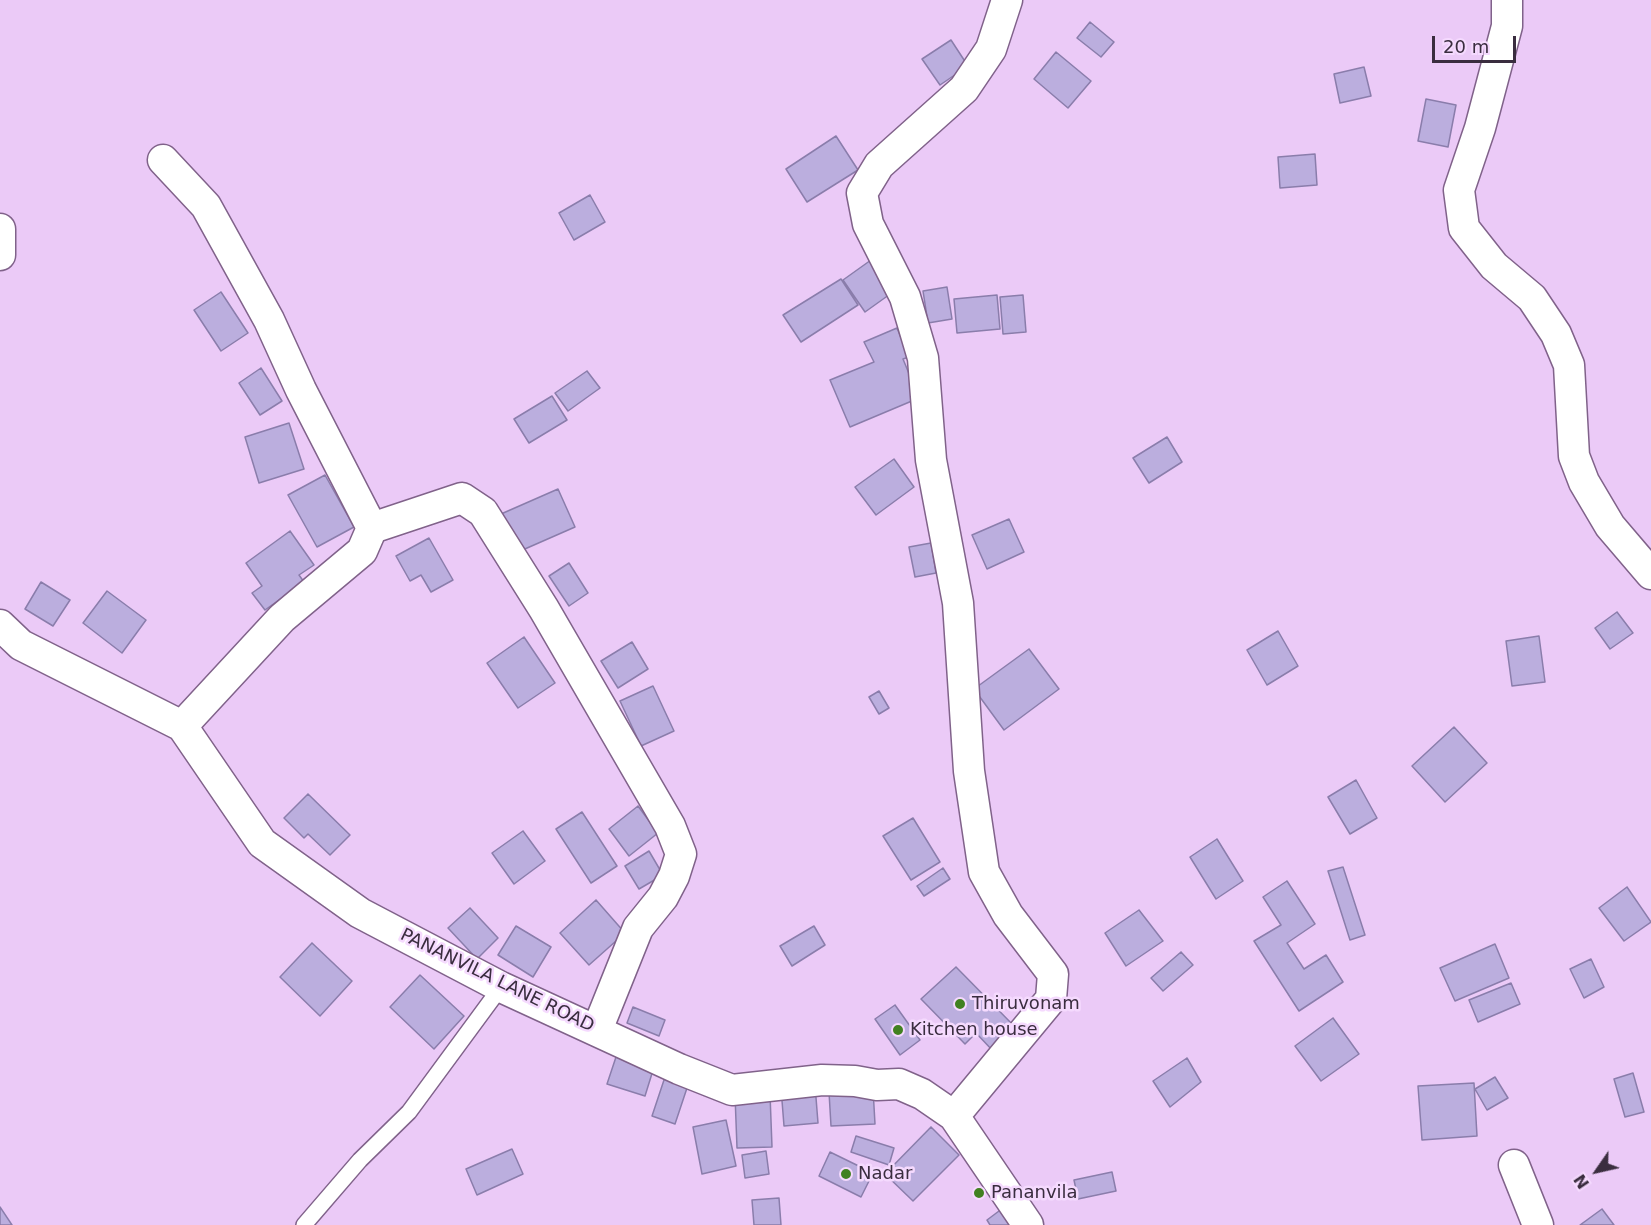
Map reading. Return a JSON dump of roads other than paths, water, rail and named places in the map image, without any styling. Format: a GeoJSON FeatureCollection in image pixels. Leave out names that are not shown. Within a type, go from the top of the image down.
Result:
{"type":"FeatureCollection","features":[{"type":"Feature","properties":{"kind":"street"},"geometry":{"type":"LineString","coordinates":[[954,1116],[1051,999],[1053,974],[1008,915],[984,872],[969,771],[958,603],[931,459],[923,358],[905,297],[868,224],[862,193],[879,165],[964,88],[990,49],[1007,0]]}},
{"type":"Feature","properties":{"kind":"street"},"geometry":{"type":"LineString","coordinates":[[1507,0],[1508,26],[1480,128],[1459,190],[1464,228],[1494,266],[1532,298],[1556,334],[1569,365],[1574,456],[1584,482],[1610,526],[1651,574]]}},
{"type":"Feature","properties":{"kind":"street"},"geometry":{"type":"LineString","coordinates":[[163,160],[206,206],[269,320],[301,390],[372,528]]}},
{"type":"Feature","properties":{"kind":"street"},"geometry":{"type":"LineString","coordinates":[[0,229],[0,255]]}},
{"type":"Feature","properties":{"kind":"street"},"geometry":{"type":"LineString","coordinates":[[182,726],[282,618],[362,550],[372,528],[462,498],[483,512],[544,609],[670,826],[681,854],[674,876],[663,897],[638,928],[597,1030]]}},
{"type":"Feature","properties":{"kind":"street","name":"PANANVILA LANE ROAD"},"geometry":{"type":"LineString","coordinates":[[0,626],[21,645],[182,726],[262,843],[360,913],[501,987],[679,1069],[732,1090],[822,1080],[855,1081],[877,1085],[899,1084],[922,1094],[954,1116],[1028,1225]]}},
{"type":"Feature","properties":{"kind":"street"},"geometry":{"type":"LineString","coordinates":[[1514,1165],[1535,1224]]}},
{"type":"Feature","properties":{"kind":"lane"},"geometry":{"type":"LineString","coordinates":[[304,1225],[360,1160],[409,1112],[501,987]]}},
{"type":"Feature","properties":{"kind":"place","name":"Thiruvonam"},"geometry":{"type":"Point","coordinates":[960,1004]}},
{"type":"Feature","properties":{"kind":"place","name":"Kitchen house"},"geometry":{"type":"Point","coordinates":[898,1030]}},
{"type":"Feature","properties":{"kind":"place","name":"Nadar"},"geometry":{"type":"Point","coordinates":[846,1174]}},
{"type":"Feature","properties":{"kind":"place","name":"Pananvila"},"geometry":{"type":"Point","coordinates":[979,1193]}}]}
